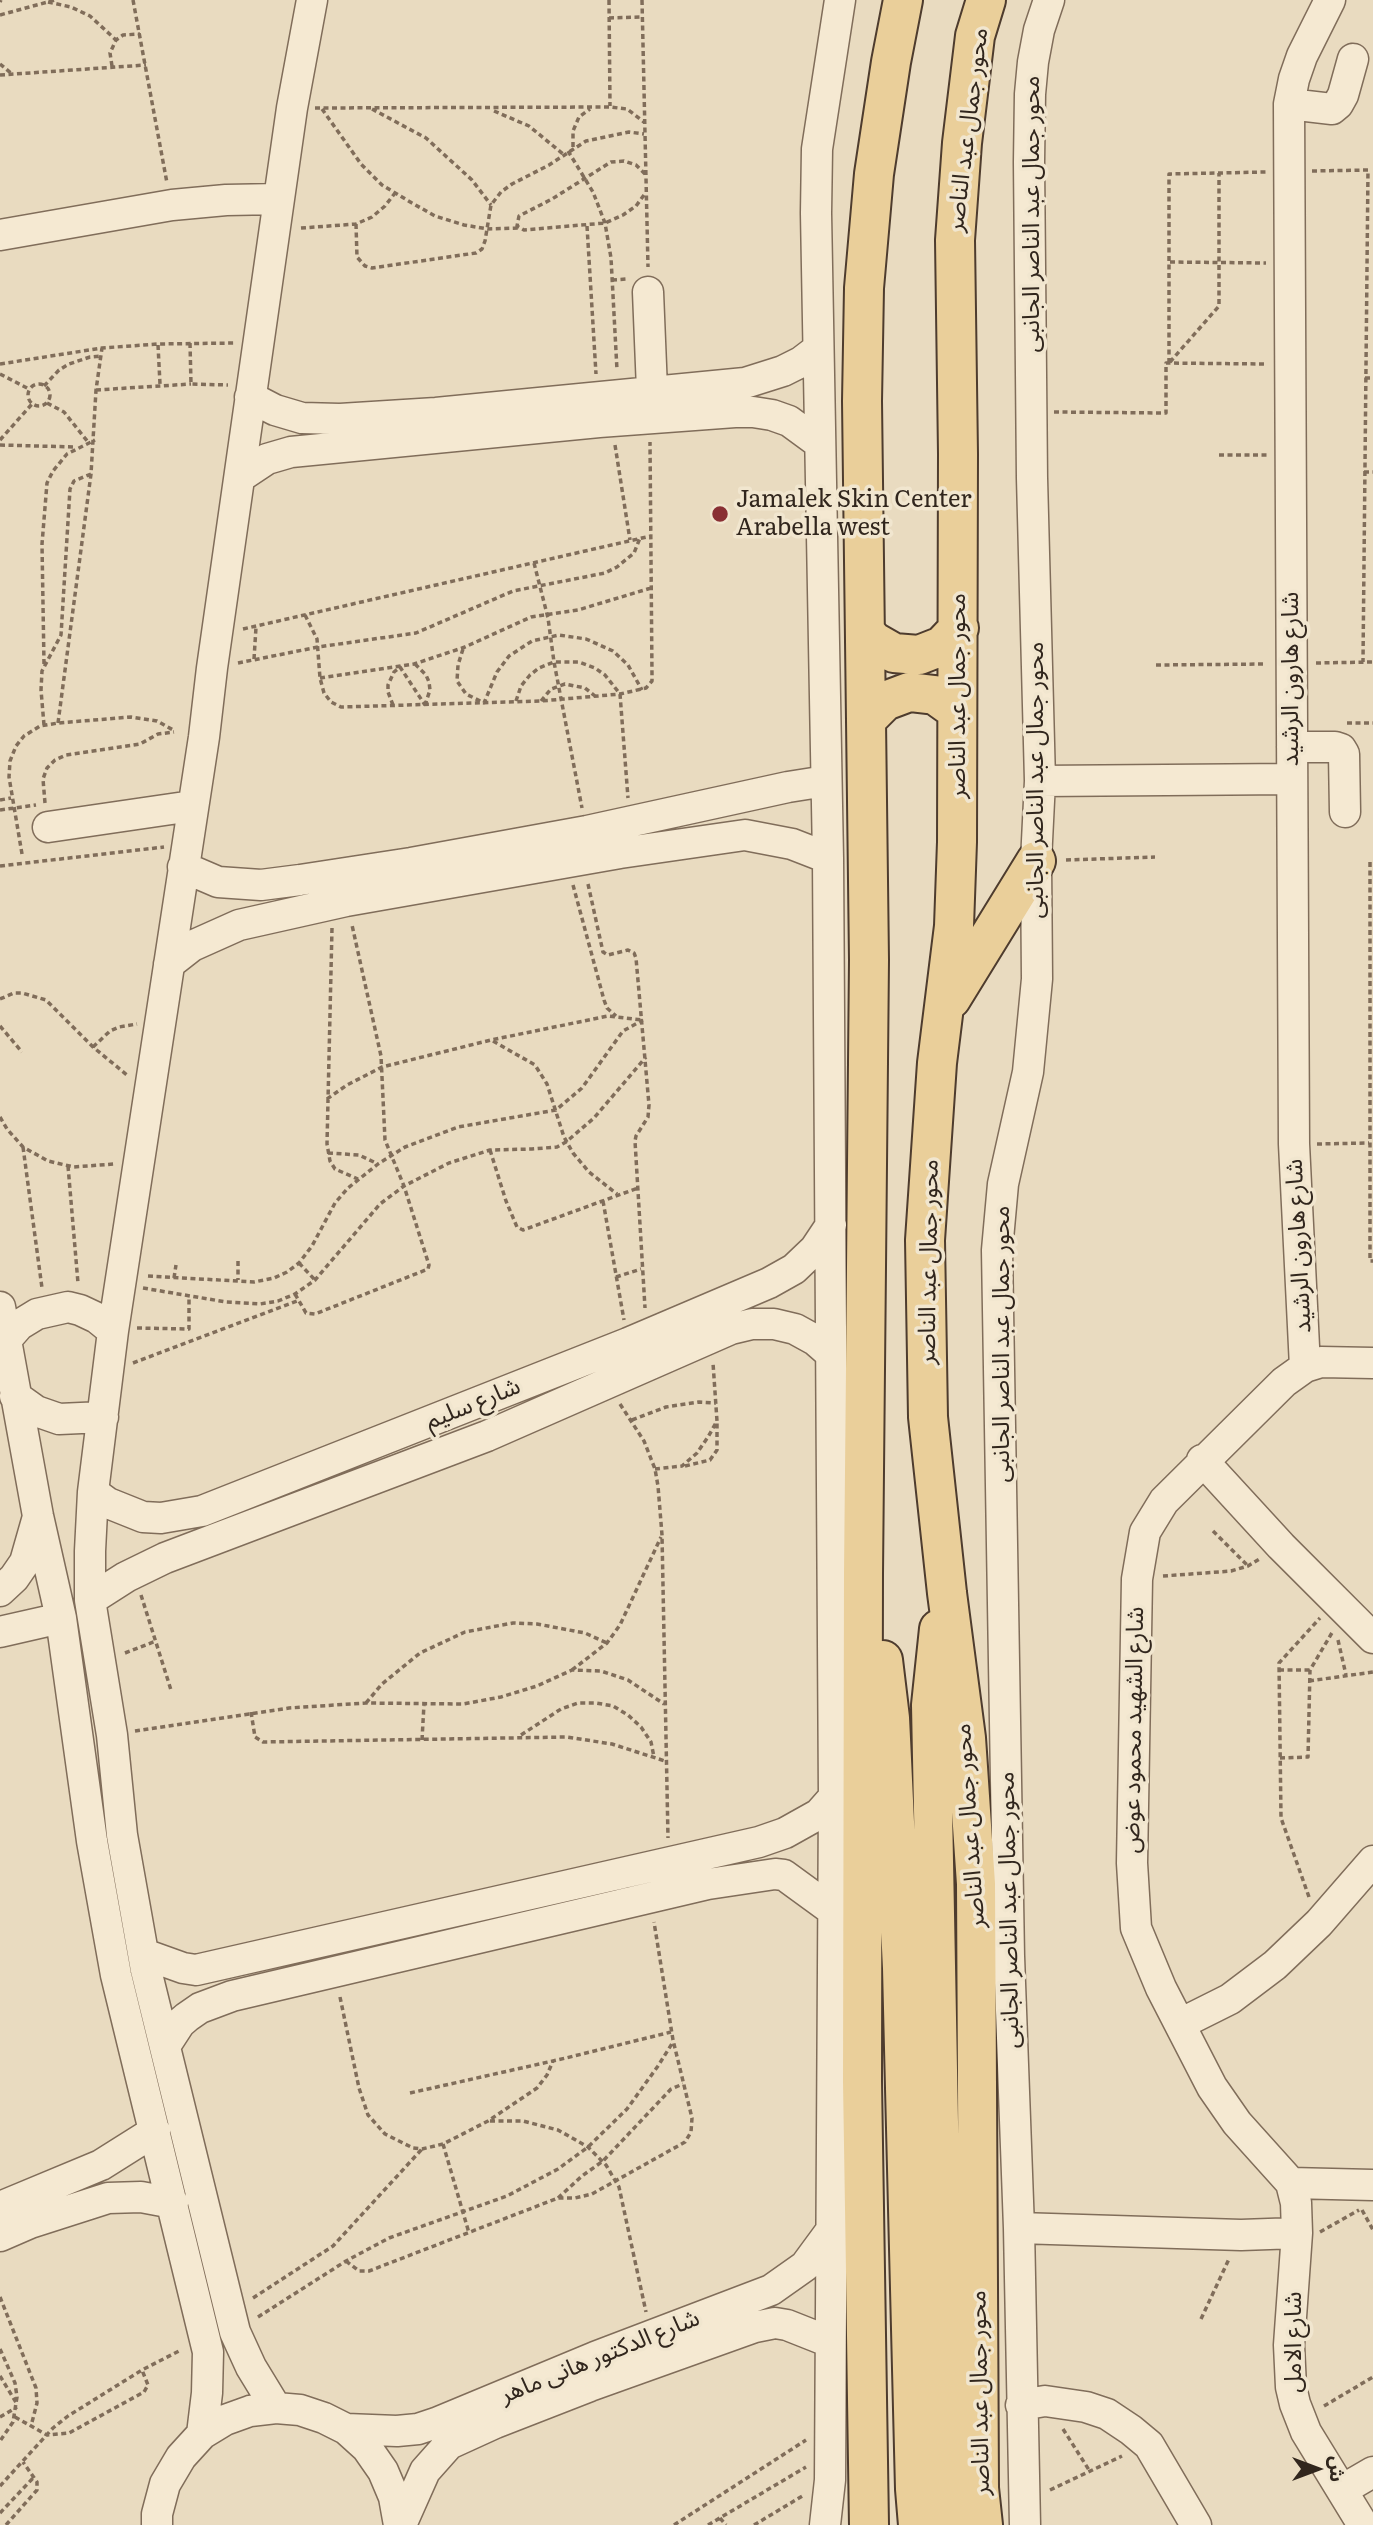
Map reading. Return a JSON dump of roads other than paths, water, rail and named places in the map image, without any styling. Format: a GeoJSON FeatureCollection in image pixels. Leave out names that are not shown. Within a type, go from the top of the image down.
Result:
{"type":"FeatureCollection","features":[{"type":"Feature","properties":{"kind":"main road"},"geometry":{"type":"LineString","coordinates":[[869,2525],[847,2082],[848,1796],[863,1573],[869,974],[862,401],[864,288],[874,174],[903,0]]}},
{"type":"Feature","properties":{"kind":"main road","name":"محور جمال عبد الناصر"},"geometry":{"type":"LineString","coordinates":[[984,2525],[979,2488],[976,1884],[966,1738],[928,1417],[925,1240],[937,1063],[954,926],[957,842],[956,710],[959,628],[955,240],[962,143],[975,36],[986,0]]}},
{"type":"Feature","properties":{"kind":"main road"},"geometry":{"type":"LineString","coordinates":[[865,631],[883,648],[894,653],[919,655],[942,646],[959,628]]}},
{"type":"Feature","properties":{"kind":"main road"},"geometry":{"type":"LineString","coordinates":[[867,719],[885,701],[909,692],[935,695],[956,710]]}},
{"type":"Feature","properties":{"kind":"main road"},"geometry":{"type":"LineString","coordinates":[[944,1010],[1036,861]]}},
{"type":"Feature","properties":{"kind":"main road"},"geometry":{"type":"LineString","coordinates":[[863,1573],[881,1645],[890,1718],[902,1968],[918,2525]]}},
{"type":"Feature","properties":{"kind":"main road"},"geometry":{"type":"LineString","coordinates":[[947,1592],[935,1651],[931,1705],[946,2487],[950,2525]]}},
{"type":"Feature","properties":{"kind":"street"},"geometry":{"type":"LineString","coordinates":[[276,2408],[251,2367],[233,2322],[146,1970],[122,1835],[113,1735],[90,1600],[93,1492],[113,1329],[204,737],[274,230],[279,199],[307,108],[312,0]]}},
{"type":"Feature","properties":{"kind":"street"},"geometry":{"type":"LineString","coordinates":[[825,2525],[829,2453],[830,2232],[847,2082],[832,1910],[848,1796],[831,1354],[828,858],[819,443],[817,149],[840,0]]}},
{"type":"Feature","properties":{"kind":"street","name":"محور جمال عبد الناصر الجانبى"},"geometry":{"type":"LineString","coordinates":[[1024,2514],[1033,2403],[1019,2228],[1009,1956],[997,1250],[1003,1184],[1026,1084],[1037,979],[1036,861],[1040,781],[1032,478],[1030,94],[1039,30],[1049,0]]}},
{"type":"Feature","properties":{"kind":"street","name":"شارع هارون الرشيد"},"geometry":{"type":"LineString","coordinates":[[1305,1367],[1294,1144],[1289,104],[1301,55],[1330,0]]}},
{"type":"Feature","properties":{"kind":"street"},"geometry":{"type":"LineString","coordinates":[[1289,104],[1332,109],[1343,95],[1353,60]]}},
{"type":"Feature","properties":{"kind":"street"},"geometry":{"type":"LineString","coordinates":[[0,235],[172,205],[279,199]]}},
{"type":"Feature","properties":{"kind":"street"},"geometry":{"type":"LineString","coordinates":[[645,281],[651,404]]}},
{"type":"Feature","properties":{"kind":"street"},"geometry":{"type":"LineString","coordinates":[[240,477],[267,459],[300,452],[606,408],[651,404],[764,378],[801,362],[818,349]]}},
{"type":"Feature","properties":{"kind":"street"},"geometry":{"type":"LineString","coordinates":[[251,391],[275,410],[302,418],[341,419],[606,408]]}},
{"type":"Feature","properties":{"kind":"street"},"geometry":{"type":"LineString","coordinates":[[651,404],[753,412],[789,421],[819,443]]}},
{"type":"Feature","properties":{"kind":"street"},"geometry":{"type":"LineString","coordinates":[[300,452],[295,438],[302,418]]}},
{"type":"Feature","properties":{"kind":"street"},"geometry":{"type":"LineString","coordinates":[[1292,747],[1341,749],[1344,754],[1345,812]]}},
{"type":"Feature","properties":{"kind":"street"},"geometry":{"type":"LineString","coordinates":[[1040,781],[1292,779]]}},
{"type":"Feature","properties":{"kind":"street"},"geometry":{"type":"LineString","coordinates":[[169,964],[192,946],[239,925],[342,914],[579,851],[622,833],[826,781]]}},
{"type":"Feature","properties":{"kind":"street"},"geometry":{"type":"LineString","coordinates":[[45,816],[192,806]]}},
{"type":"Feature","properties":{"kind":"street"},"geometry":{"type":"LineString","coordinates":[[622,833],[745,835],[792,844],[828,858]]}},
{"type":"Feature","properties":{"kind":"street"},"geometry":{"type":"LineString","coordinates":[[185,856],[210,880],[261,885],[579,851]]}},
{"type":"Feature","properties":{"kind":"street"},"geometry":{"type":"LineString","coordinates":[[239,884],[230,900],[234,918],[239,925]]}},
{"type":"Feature","properties":{"kind":"street","name":"شارع سليم"},"geometry":{"type":"LineString","coordinates":[[90,1600],[165,1558],[487,1436],[622,1357],[794,1269],[815,1248],[831,1225]]}},
{"type":"Feature","properties":{"kind":"street"},"geometry":{"type":"LineString","coordinates":[[0,1307],[38,1516],[61,1618],[103,1908],[131,2041],[206,2345],[207,2393],[202,2434]]}},
{"type":"Feature","properties":{"kind":"street"},"geometry":{"type":"LineString","coordinates":[[5,1341],[19,1325],[45,1312],[68,1307],[97,1318],[113,1329]]}},
{"type":"Feature","properties":{"kind":"street","name":"شارع سليم"},"geometry":{"type":"LineString","coordinates":[[93,1492],[117,1507],[143,1517],[180,1516],[202,1511],[474,1404],[622,1357],[712,1337],[752,1324],[774,1324],[795,1329],[815,1340],[831,1354]]}},
{"type":"Feature","properties":{"kind":"street","name":"شارع الشهيد محمود عوض"},"geometry":{"type":"LineString","coordinates":[[1291,2183],[1237,2123],[1212,2087],[1143,1949],[1136,1928],[1133,1906],[1137,1579],[1145,1532],[1164,1501],[1202,1460],[1284,1382],[1305,1367],[1321,1362],[1373,1363]]}},
{"type":"Feature","properties":{"kind":"street"},"geometry":{"type":"LineString","coordinates":[[15,1396],[44,1416],[59,1419],[103,1417]]}},
{"type":"Feature","properties":{"kind":"street"},"geometry":{"type":"LineString","coordinates":[[474,1404],[487,1436]]}},
{"type":"Feature","properties":{"kind":"street"},"geometry":{"type":"LineString","coordinates":[[366,1447],[378,1479]]}},
{"type":"Feature","properties":{"kind":"street"},"geometry":{"type":"LineString","coordinates":[[1202,1460],[1281,1546],[1340,1617],[1373,1638]]}},
{"type":"Feature","properties":{"kind":"street"},"geometry":{"type":"LineString","coordinates":[[38,1516],[25,1562],[0,1593],[10,1610],[4,1631],[61,1618]]}},
{"type":"Feature","properties":{"kind":"street"},"geometry":{"type":"LineString","coordinates":[[144,1954],[195,1970],[759,1842],[785,1833],[848,1796]]}},
{"type":"Feature","properties":{"kind":"street"},"geometry":{"type":"LineString","coordinates":[[759,1842],[771,1855],[764,1875]]}},
{"type":"Feature","properties":{"kind":"street"},"geometry":{"type":"LineString","coordinates":[[1180,2024],[1214,2008],[1254,1983],[1319,1923],[1370,1870]]}},
{"type":"Feature","properties":{"kind":"street"},"geometry":{"type":"LineString","coordinates":[[165,2046],[187,2017],[200,2008],[232,1996],[708,1884],[764,1875],[784,1875],[832,1910]]}},
{"type":"Feature","properties":{"kind":"street"},"geometry":{"type":"LineString","coordinates":[[219,1963],[213,1974],[212,1986],[232,1996]]}},
{"type":"Feature","properties":{"kind":"street"},"geometry":{"type":"LineString","coordinates":[[0,2207],[101,2165],[155,2130]]}},
{"type":"Feature","properties":{"kind":"street"},"geometry":{"type":"LineString","coordinates":[[101,2165],[111,2172],[114,2182],[114,2190],[108,2198]]}},
{"type":"Feature","properties":{"kind":"street"},"geometry":{"type":"LineString","coordinates":[[1291,2183],[1367,2197]]}},
{"type":"Feature","properties":{"kind":"street","name":"شارع الامل"},"geometry":{"type":"LineString","coordinates":[[1291,2183],[1296,2203],[1297,2239],[1290,2371],[1295,2404],[1306,2432],[1363,2525]]}},
{"type":"Feature","properties":{"kind":"street"},"geometry":{"type":"LineString","coordinates":[[0,2236],[30,2223],[108,2198],[141,2197],[173,2203]]}},
{"type":"Feature","properties":{"kind":"street"},"geometry":{"type":"LineString","coordinates":[[1019,2228],[1297,2239]]}},
{"type":"Feature","properties":{"kind":"street","name":"شارع الدكتور هانى ماهر"},"geometry":{"type":"LineString","coordinates":[[400,2525],[442,2433],[652,2335],[771,2290],[805,2266],[830,2232]]}},
{"type":"Feature","properties":{"kind":"street"},"geometry":{"type":"LineString","coordinates":[[771,2290],[779,2304],[775,2323]]}},
{"type":"Feature","properties":{"kind":"street"},"geometry":{"type":"LineString","coordinates":[[206,2345],[217,2353],[230,2347],[233,2322]]}},
{"type":"Feature","properties":{"kind":"street","name":"شارع الدكتور هانى ماهر"},"geometry":{"type":"LineString","coordinates":[[346,2430],[418,2429],[442,2433],[590,2386],[724,2337],[775,2323],[803,2330],[830,2342]]}},
{"type":"Feature","properties":{"kind":"street"},"geometry":{"type":"LineString","coordinates":[[1033,2403],[1086,2407],[1107,2414],[1149,2445],[1196,2525]]}},
{"type":"Feature","properties":{"kind":"street"},"geometry":{"type":"LineString","coordinates":[[157,2525],[157,2514],[165,2484],[181,2457],[202,2434],[225,2420],[250,2411],[276,2408],[312,2414],[346,2430],[367,2448],[383,2471],[394,2497],[400,2525]]}},
{"type":"Feature","properties":{"kind":"street"},"geometry":{"type":"LineString","coordinates":[[1342,2490],[1373,2472]]}},
{"type":"Feature","properties":{"kind":"place","name":"Jamalek Skin Center Arabella west"},"geometry":{"type":"Point","coordinates":[720,514]}}]}
